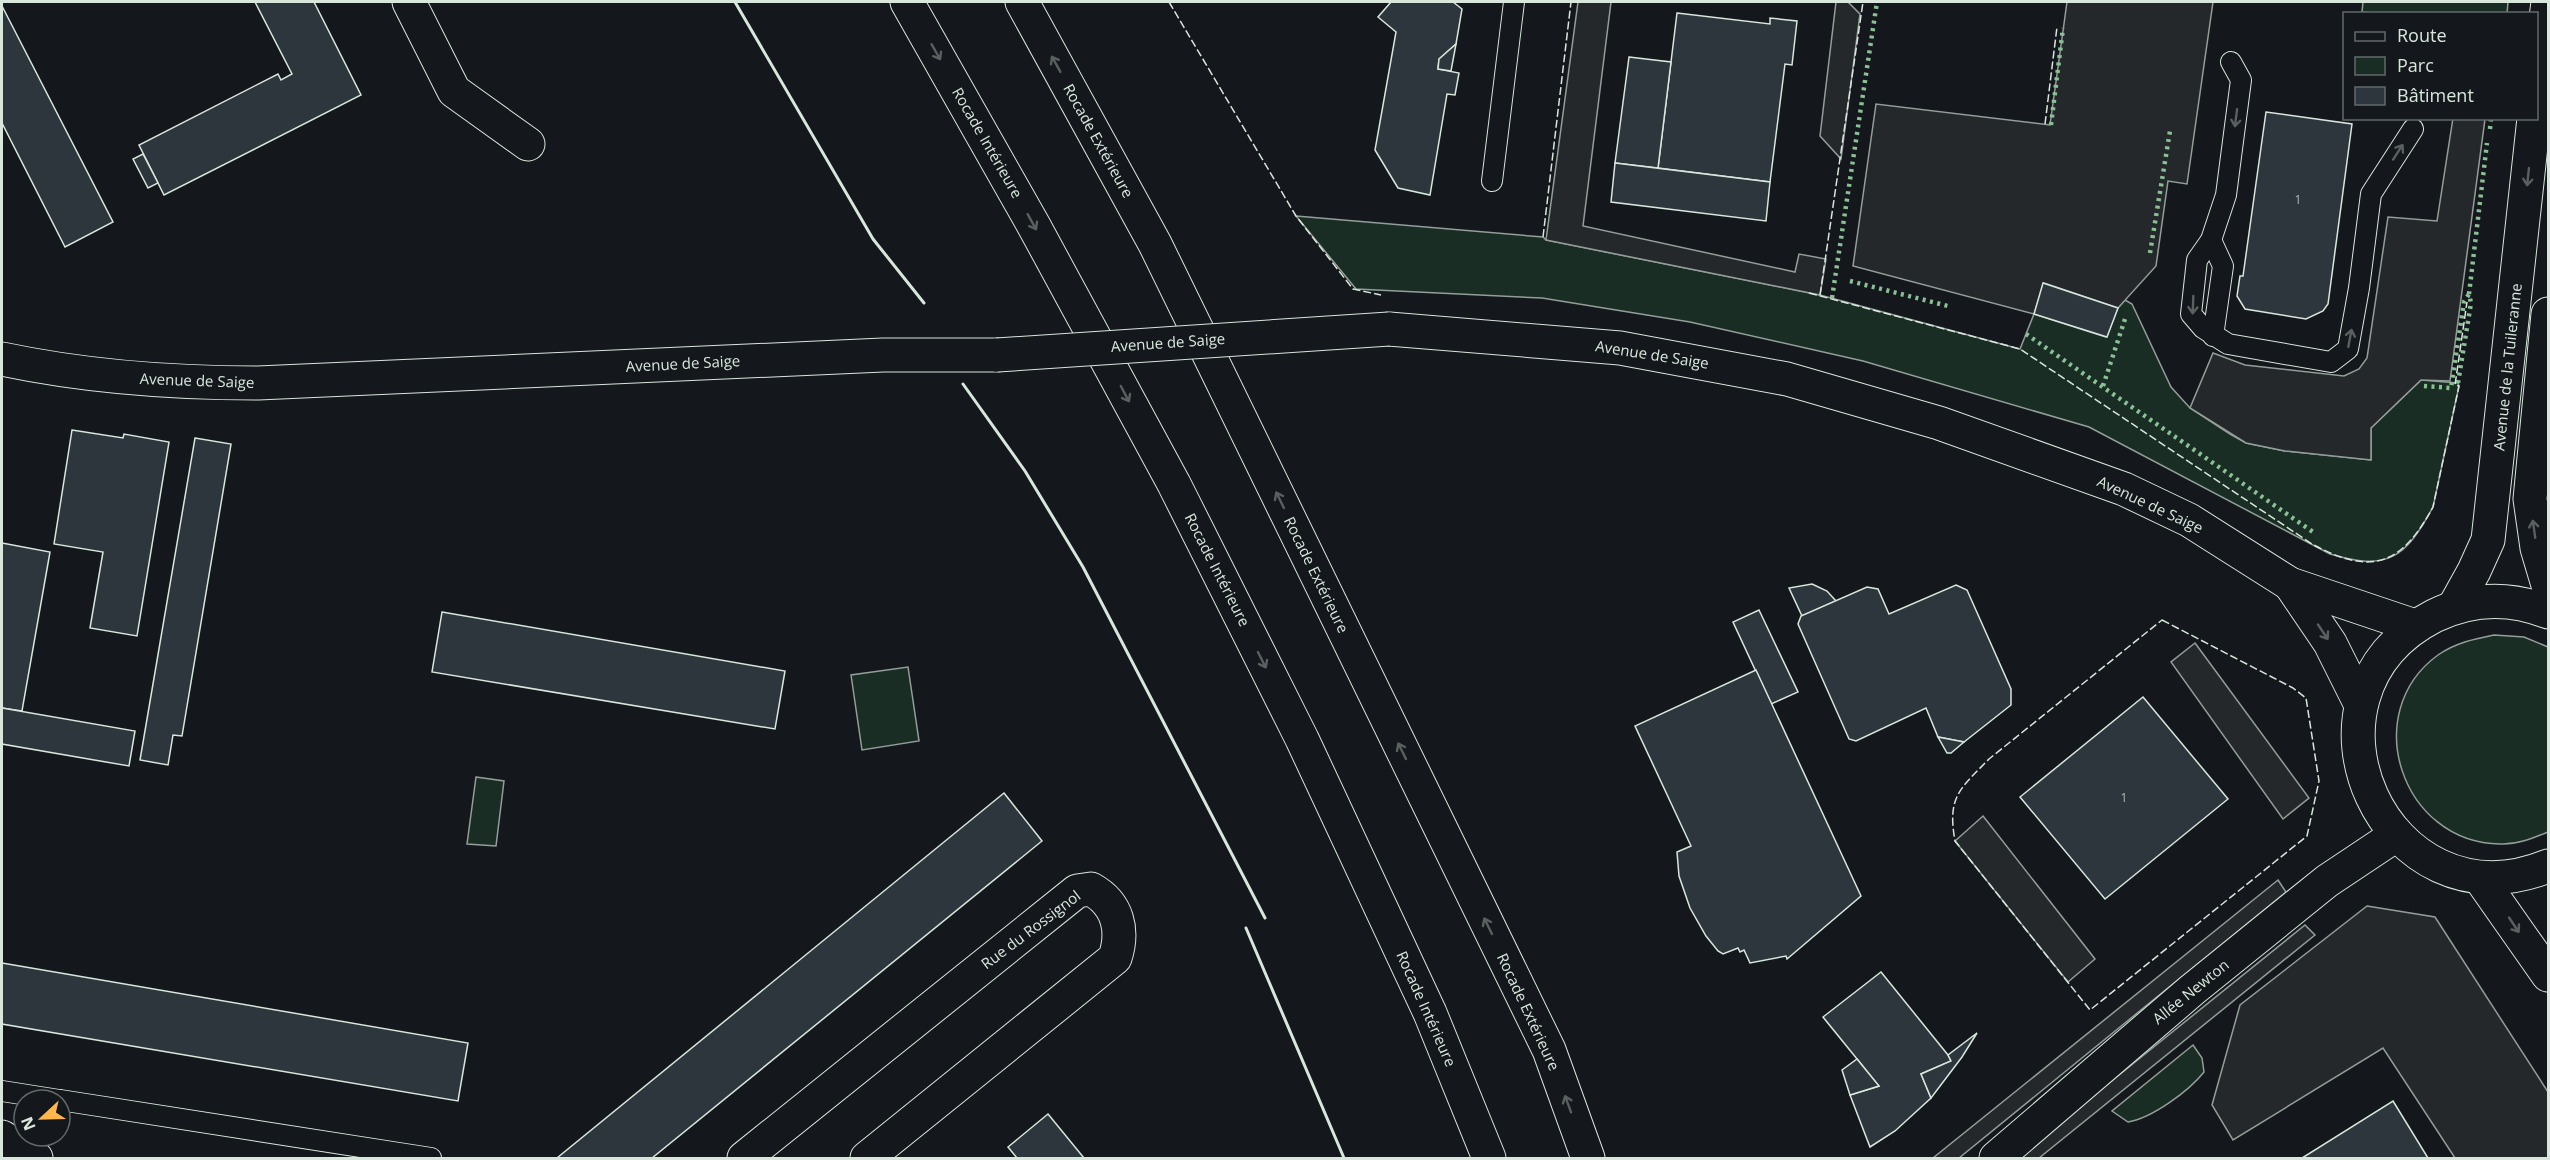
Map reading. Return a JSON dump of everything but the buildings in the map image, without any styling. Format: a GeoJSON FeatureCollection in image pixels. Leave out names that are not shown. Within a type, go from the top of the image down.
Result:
{"type":"FeatureCollection","features":[{"type":"Feature","properties":{"kind":"main road"},"geometry":{"type":"LineString","coordinates":[[409,2],[454,91],[528,144]]}},
{"type":"Feature","properties":{"kind":"main road","name":"Rocade Intérieure"},"geometry":{"type":"LineString","coordinates":[[907,2],[1034,226],[1168,474],[1302,739],[1430,1013],[1489,1158]]}},
{"type":"Feature","properties":{"kind":"main road","name":"Rocade Extérieure"},"geometry":{"type":"LineString","coordinates":[[1022,2],[1160,255],[1549,1050],[1588,1158]]}},
{"type":"Feature","properties":{"kind":"main road"},"geometry":{"type":"LineString","coordinates":[[2538,80],[2548,2]]}},
{"type":"Feature","properties":{"kind":"main road","name":"Avenue de la Tuileranne"},"geometry":{"type":"LineString","coordinates":[[2454,607],[2488,540],[2534,120]]}},
{"type":"Feature","properties":{"kind":"main road"},"geometry":{"type":"LineString","coordinates":[[2548,314],[2530,500],[2537,548],[2548,585]]}},
{"type":"Feature","properties":{"kind":"main road","name":"Avenue de Saige"},"geometry":{"type":"LineString","coordinates":[[2,359],[70,372],[178,383],[258,384],[882,355],[997,355],[1389,328],[1620,348],[1787,379],[1939,423],[2124,489],[2189,520],[2290,584],[2415,626]]}},
{"type":"Feature","properties":{"kind":"main road","name":"Avenue de Saige"},"geometry":{"type":"LineString","coordinates":[[2290,584],[2330,643],[2361,705]]}},
{"type":"Feature","properties":{"kind":"main road"},"geometry":{"type":"LineString","coordinates":[[2548,612],[2528,604],[2490,600],[2454,607],[2415,626],[2384,656],[2370,679],[2361,705],[2358,752],[2370,797],[2396,835],[2434,864],[2480,878],[2528,875],[2548,866]]}},
{"type":"Feature","properties":{"kind":"main road","name":"Allée Newton"},"geometry":{"type":"LineString","coordinates":[[1996,1158],[2192,990],[2327,881],[2396,835]]}},
{"type":"Feature","properties":{"kind":"main road"},"geometry":{"type":"LineString","coordinates":[[2480,878],[2548,975]]}},
{"type":"Feature","properties":{"kind":"main road","name":"Rue du Rossignol"},"geometry":{"type":"LineString","coordinates":[[744,1158],[1077,891],[1091,888],[1100,894],[1111,907],[1118,921],[1121,941],[1115,958],[867,1158]]}},
{"type":"Feature","properties":{"kind":"main road"},"geometry":{"type":"LineString","coordinates":[[2,1137],[36,1158]]}},
{"type":"Feature","properties":{"kind":"lane"},"geometry":{"type":"LineString","coordinates":[[1492,181],[1514,2]]}},
{"type":"Feature","properties":{"kind":"lane"},"geometry":{"type":"LineString","coordinates":[[2231,62],[2241,80],[2226,195],[2211,240],[2197,260],[2191,314],[2202,328],[2228,345],[2331,362],[2348,349],[2359,288],[2371,194],[2413,129]]}},
{"type":"Feature","properties":{"kind":"lane"},"geometry":{"type":"LineString","coordinates":[[72,1102],[430,1158]]}},
{"type":"Feature","properties":{"kind":"green space"},"geometry":{"type":"Polygon","coordinates":[[[2363,2],[2508,2],[2507,12],[2362,12],[2363,2]]]}},
{"type":"Feature","properties":{"kind":"green space"},"geometry":{"type":"Polygon","coordinates":[[[1296,216],[1543,237],[1546,240],[1820,295],[2020,349],[2034,314],[2106,337],[2118,308],[2125,300],[2132,304],[2171,387],[2190,408],[2246,443],[2285,451],[2371,460],[2371,428],[2421,380],[2458,383],[2459,386],[2433,507],[2423,525],[2403,549],[2392,556],[2366,561],[2350,559],[2330,554],[2089,427],[1863,361],[1690,322],[1542,298],[1356,289],[1296,216]]]}},
{"type":"Feature","properties":{"kind":"green space"},"geometry":{"type":"Polygon","coordinates":[[[2494,635],[2524,637],[2548,647],[2548,832],[2525,841],[2506,844],[2466,838],[2438,822],[2416,799],[2402,771],[2397,740],[2400,709],[2414,680],[2438,655],[2451,647],[2494,635]]]}},
{"type":"Feature","properties":{"kind":"green space"},"geometry":{"type":"Polygon","coordinates":[[[908,667],[919,741],[862,750],[851,675],[908,667]]]}},
{"type":"Feature","properties":{"kind":"green space"},"geometry":{"type":"Polygon","coordinates":[[[476,777],[504,781],[496,846],[467,844],[476,777]]]}},
{"type":"Feature","properties":{"kind":"green space"},"geometry":{"type":"Polygon","coordinates":[[[2193,1045],[2202,1058],[2204,1072],[2180,1095],[2148,1115],[2128,1122],[2112,1111],[2193,1045]]]}},
{"type":"Feature","properties":{"kind":"shaded area"},"geometry":{"type":"Polygon","coordinates":[[[1578,2],[1611,2],[1583,226],[1795,272],[1799,254],[1826,259],[1820,295],[1546,240],[1578,2]]]}},
{"type":"Feature","properties":{"kind":"shaded area"},"geometry":{"type":"Polygon","coordinates":[[[1836,2],[1848,2],[1860,14],[1841,159],[1820,136],[1836,2]]]}},
{"type":"Feature","properties":{"kind":"shaded area"},"geometry":{"type":"Polygon","coordinates":[[[2067,2],[2213,2],[2187,184],[2168,181],[2156,266],[2118,308],[2044,283],[2034,314],[1853,266],[1876,104],[2050,125],[2067,2]]]}},
{"type":"Feature","properties":{"kind":"shaded area"},"geometry":{"type":"Polygon","coordinates":[[[2453,120],[2485,120],[2450,381],[2421,380],[2371,428],[2371,460],[2285,451],[2246,443],[2190,408],[2213,353],[2245,365],[2344,376],[2359,369],[2367,358],[2388,217],[2437,221],[2453,120]]]}},
{"type":"Feature","properties":{"kind":"shaded area"},"geometry":{"type":"Polygon","coordinates":[[[2195,643],[2309,798],[2283,819],[2171,662],[2195,643]]]}},
{"type":"Feature","properties":{"kind":"shaded area"},"geometry":{"type":"Polygon","coordinates":[[[1983,816],[2095,959],[2068,982],[1955,841],[1983,816]]]}},
{"type":"Feature","properties":{"kind":"shaded area"},"geometry":{"type":"Polygon","coordinates":[[[2278,880],[2286,892],[1959,1158],[1933,1158],[2278,880]]]}},
{"type":"Feature","properties":{"kind":"shaded area"},"geometry":{"type":"Polygon","coordinates":[[[2367,906],[2435,917],[2548,1092],[2548,1158],[2455,1158],[2383,1048],[2233,1140],[2212,1105],[2240,1005],[2367,906]]]}},
{"type":"Feature","properties":{"kind":"shaded area"},"geometry":{"type":"Polygon","coordinates":[[[2305,925],[2315,935],[2039,1158],[2016,1158],[2305,925]]]}},
{"type":"Feature","properties":{"kind":"hedge"},"geometry":{"type":"LineString","coordinates":[[1832,298],[1877,2]]}},
{"type":"Feature","properties":{"kind":"hedge"},"geometry":{"type":"LineString","coordinates":[[2051,125],[2063,28]]}},
{"type":"Feature","properties":{"kind":"hedge"},"geometry":{"type":"LineString","coordinates":[[2490,129],[2491,120]]}},
{"type":"Feature","properties":{"kind":"hedge"},"geometry":{"type":"LineString","coordinates":[[2150,253],[2170,131]]}},
{"type":"Feature","properties":{"kind":"hedge"},"geometry":{"type":"LineString","coordinates":[[2458,383],[2471,303],[2469,294],[2487,143]]}},
{"type":"Feature","properties":{"kind":"hedge"},"geometry":{"type":"LineString","coordinates":[[1850,281],[1948,306]]}},
{"type":"Feature","properties":{"kind":"hedge"},"geometry":{"type":"LineString","coordinates":[[2424,386],[2451,388],[2464,302],[2469,294]]}},
{"type":"Feature","properties":{"kind":"hedge"},"geometry":{"type":"LineString","coordinates":[[2103,386],[2126,316]]}},
{"type":"Feature","properties":{"kind":"hedge"},"geometry":{"type":"LineString","coordinates":[[2026,334],[2316,534]]}},
{"type":"Feature","properties":{"kind":"fence"},"geometry":{"type":"LineString","coordinates":[[1169,2],[1296,216],[1353,289],[1381,295]]}},
{"type":"Feature","properties":{"kind":"fence"},"geometry":{"type":"LineString","coordinates":[[1543,237],[1571,2]]}},
{"type":"Feature","properties":{"kind":"fence"},"geometry":{"type":"LineString","coordinates":[[1820,295],[1863,2]]}},
{"type":"Feature","properties":{"kind":"fence"},"geometry":{"type":"LineString","coordinates":[[2045,124],[2057,27]]}},
{"type":"Feature","properties":{"kind":"fence"},"geometry":{"type":"LineString","coordinates":[[1809,293],[2020,349],[2312,544],[2351,560],[2368,562],[2383,560],[2396,553],[2409,542],[2433,507],[2459,386],[2455,385],[2467,302]]}},
{"type":"Feature","properties":{"kind":"fence"},"geometry":{"type":"LineString","coordinates":[[2162,620],[2293,688],[2306,698],[2319,781],[2307,836],[2090,1010],[1955,841],[1953,813],[1958,794],[1963,786],[1989,759],[2162,620]]}},
{"type":"Feature","properties":{"kind":"wall"},"geometry":{"type":"LineString","coordinates":[[735,2],[873,239],[924,303]]}},
{"type":"Feature","properties":{"kind":"wall"},"geometry":{"type":"LineString","coordinates":[[963,384],[1025,471],[1083,567],[1265,918]]}},
{"type":"Feature","properties":{"kind":"wall"},"geometry":{"type":"LineString","coordinates":[[1246,928],[1344,1158]]}}]}
